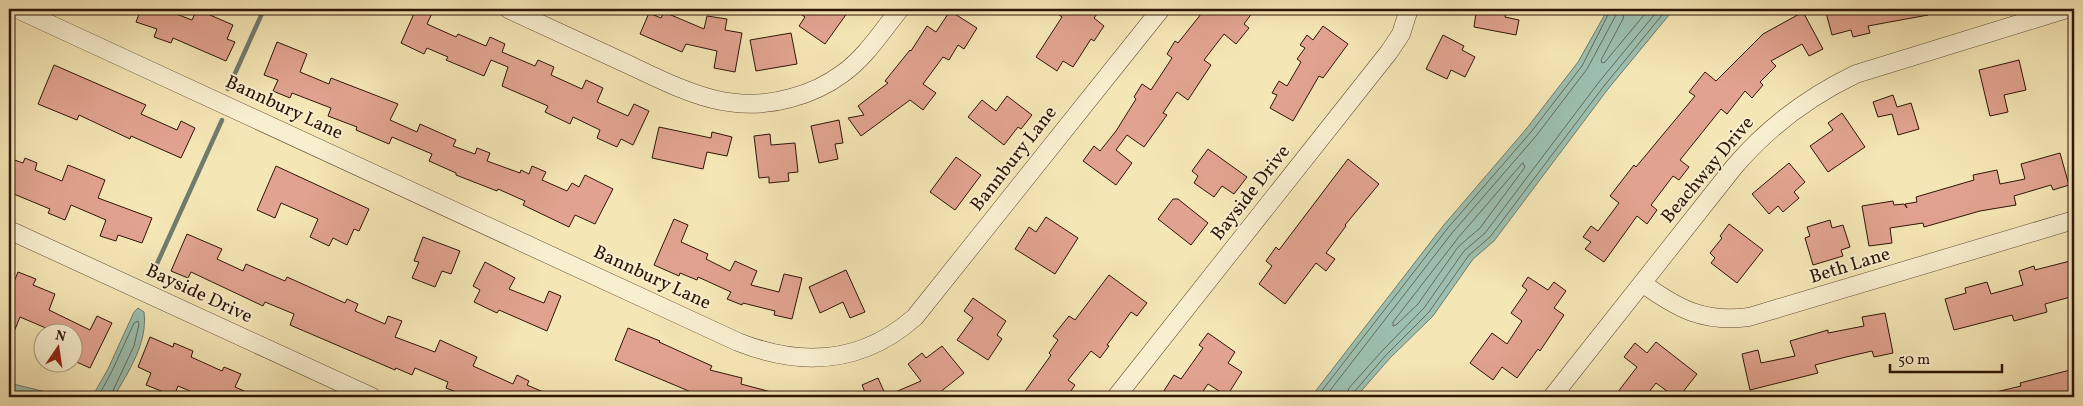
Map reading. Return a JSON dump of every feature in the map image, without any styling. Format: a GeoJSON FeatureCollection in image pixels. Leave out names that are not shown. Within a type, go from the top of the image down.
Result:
{"type":"FeatureCollection","features":[{"type":"Feature","properties":{"kind":"street","name":"Bannbury Lane"},"geometry":{"type":"LineString","coordinates":[[17,9],[738,342],[778,355],[804,358],[837,356],[866,348],[894,334],[915,317],[1161,9]]}},
{"type":"Feature","properties":{"kind":"street"},"geometry":{"type":"LineString","coordinates":[[508,9],[692,93],[722,102],[748,105],[772,103],[796,97],[832,81],[861,58],[900,9]]}},
{"type":"Feature","properties":{"kind":"street","name":"Bayside Drive"},"geometry":{"type":"LineString","coordinates":[[1116,397],[1389,52],[1400,34],[1409,9]]}},
{"type":"Feature","properties":{"kind":"street","name":"Beachway Drive"},"geometry":{"type":"LineString","coordinates":[[1552,397],[1746,152],[1773,126],[1800,105],[1842,80],[1870,69],[2067,9]]}},
{"type":"Feature","properties":{"kind":"street","name":"Beth Lane"},"geometry":{"type":"LineString","coordinates":[[1642,283],[1670,303],[1694,314],[1725,319],[1749,318],[2074,220]]}},
{"type":"Feature","properties":{"kind":"street","name":"Bayside Drive"},"geometry":{"type":"LineString","coordinates":[[9,230],[372,397]]}},
{"type":"Feature","properties":{"kind":"water"},"geometry":{"type":"Polygon","coordinates":[[[1608,9],[1674,9],[1608,89],[1494,241],[1473,259],[1433,316],[1390,358],[1356,397],[1311,397],[1443,226],[1527,128],[1578,62],[1608,9]]]}},
{"type":"Feature","properties":{"kind":"water"},"geometry":{"type":"Polygon","coordinates":[[[138,308],[144,312],[143,335],[131,367],[114,397],[92,397],[108,369],[134,312],[138,308]]]}},
{"type":"Feature","properties":{"kind":"water"},"geometry":{"type":"Polygon","coordinates":[[[9,383],[67,397],[9,397],[9,383]]]}},
{"type":"Feature","properties":{"kind":"building"},"geometry":{"type":"Polygon","coordinates":[[[141,9],[172,9],[171,12],[192,20],[197,9],[212,9],[210,15],[233,25],[227,39],[235,42],[226,61],[173,38],[171,43],[154,37],[157,29],[136,22],[141,9]]]}},
{"type":"Feature","properties":{"kind":"building"},"geometry":{"type":"Polygon","coordinates":[[[416,9],[434,9],[427,24],[456,37],[458,34],[486,46],[490,37],[505,44],[502,52],[535,66],[538,60],[554,67],[551,75],[582,89],[586,80],[603,88],[597,102],[628,116],[634,104],[649,111],[633,145],[621,139],[617,147],[597,138],[600,130],[573,117],[570,124],[545,112],[548,106],[502,86],[508,67],[491,60],[484,76],[446,60],[448,57],[427,48],[424,54],[401,43],[416,9]]]}},
{"type":"Feature","properties":{"kind":"building"},"geometry":{"type":"Polygon","coordinates":[[[793,9],[850,9],[825,44],[799,26],[805,17],[793,9]]]}},
{"type":"Feature","properties":{"kind":"building"},"geometry":{"type":"Polygon","coordinates":[[[1051,9],[1101,9],[1094,18],[1104,26],[1094,41],[1091,39],[1073,67],[1063,61],[1057,71],[1036,57],[1062,17],[1051,9]]]}},
{"type":"Feature","properties":{"kind":"building"},"geometry":{"type":"Polygon","coordinates":[[[1205,9],[1255,9],[1244,24],[1249,28],[1236,44],[1224,34],[1204,60],[1211,65],[1188,100],[1177,92],[1163,113],[1167,115],[1144,147],[1127,135],[1116,150],[1132,163],[1116,185],[1083,161],[1094,146],[1100,151],[1116,131],[1136,99],[1134,97],[1142,84],[1151,90],[1172,58],[1167,54],[1175,41],[1178,43],[1205,9]]]}},
{"type":"Feature","properties":{"kind":"building"},"geometry":{"type":"Polygon","coordinates":[[[1481,9],[1507,9],[1505,17],[1519,20],[1516,35],[1474,27],[1476,13],[1480,14],[1481,9]]]}},
{"type":"Feature","properties":{"kind":"building"},"geometry":{"type":"Polygon","coordinates":[[[1825,9],[1928,9],[1928,15],[1868,26],[1870,33],[1853,37],[1851,30],[1832,35],[1825,9]]]}},
{"type":"Feature","properties":{"kind":"building"},"geometry":{"type":"Polygon","coordinates":[[[950,11],[977,28],[964,49],[958,45],[949,60],[943,57],[923,84],[936,93],[923,110],[910,100],[861,136],[848,118],[864,115],[858,106],[888,83],[885,81],[911,51],[927,26],[936,32],[950,11]]]}},
{"type":"Feature","properties":{"kind":"building"},"geometry":{"type":"Polygon","coordinates":[[[664,12],[704,29],[707,16],[727,19],[725,30],[742,33],[735,72],[714,68],[717,51],[686,44],[682,52],[640,34],[649,13],[661,18],[664,12]]]}},
{"type":"Feature","properties":{"kind":"building"},"geometry":{"type":"Polygon","coordinates":[[[1803,12],[1823,49],[1809,56],[1802,44],[1771,61],[1776,66],[1760,82],[1763,85],[1752,98],[1745,91],[1727,114],[1721,109],[1680,160],[1689,167],[1679,180],[1673,176],[1651,205],[1657,210],[1647,224],[1637,216],[1604,262],[1585,249],[1591,242],[1583,237],[1591,226],[1598,231],[1619,203],[1610,196],[1634,165],[1636,167],[1695,96],[1689,92],[1705,72],[1716,81],[1763,34],[1803,12]]]}},
{"type":"Feature","properties":{"kind":"building"},"geometry":{"type":"Polygon","coordinates":[[[1323,26],[1348,44],[1323,78],[1319,76],[1293,121],[1270,108],[1277,95],[1272,93],[1279,81],[1287,86],[1301,62],[1297,59],[1305,48],[1300,45],[1307,35],[1313,40],[1323,26]]]}},
{"type":"Feature","properties":{"kind":"building"},"geometry":{"type":"Polygon","coordinates":[[[791,33],[797,64],[756,71],[750,40],[791,33]]]}},
{"type":"Feature","properties":{"kind":"building"},"geometry":{"type":"Polygon","coordinates":[[[1443,35],[1464,46],[1462,50],[1475,57],[1465,77],[1451,70],[1447,79],[1426,69],[1443,35]]]}},
{"type":"Feature","properties":{"kind":"building"},"geometry":{"type":"Polygon","coordinates":[[[277,42],[307,54],[300,72],[329,84],[331,78],[398,104],[390,120],[417,132],[420,124],[456,140],[453,146],[475,154],[477,148],[490,153],[487,161],[520,173],[521,170],[529,174],[532,166],[546,172],[542,180],[567,191],[572,183],[579,187],[585,175],[613,189],[595,224],[575,215],[569,227],[523,205],[525,201],[498,189],[497,191],[456,175],[456,173],[429,161],[432,154],[392,137],[389,144],[356,130],[357,127],[328,116],[331,108],[292,93],[290,98],[273,91],[278,80],[264,75],[277,42]]]}},
{"type":"Feature","properties":{"kind":"building"},"geometry":{"type":"Polygon","coordinates":[[[2019,60],[2026,90],[2004,95],[2008,112],[1990,116],[1979,70],[2019,60]]]}},
{"type":"Feature","properties":{"kind":"building"},"geometry":{"type":"Polygon","coordinates":[[[54,65],[146,105],[141,114],[177,130],[181,121],[195,128],[181,158],[131,136],[130,139],[79,115],[77,120],[38,104],[54,65]]]}},
{"type":"Feature","properties":{"kind":"building"},"geometry":{"type":"Polygon","coordinates":[[[1893,95],[1897,107],[1911,103],[1919,129],[1898,135],[1892,114],[1878,117],[1873,102],[1893,95]]]}},
{"type":"Feature","properties":{"kind":"building"},"geometry":{"type":"Polygon","coordinates":[[[1007,96],[1032,115],[1021,129],[1018,127],[1004,145],[968,117],[982,100],[996,111],[1007,96]]]}},
{"type":"Feature","properties":{"kind":"building"},"geometry":{"type":"Polygon","coordinates":[[[1842,113],[1865,147],[1828,172],[1810,146],[1833,130],[1828,123],[1842,113]]]}},
{"type":"Feature","properties":{"kind":"building"},"geometry":{"type":"Polygon","coordinates":[[[839,120],[843,143],[835,144],[838,159],[819,163],[811,126],[839,120]]]}},
{"type":"Feature","properties":{"kind":"building"},"geometry":{"type":"Polygon","coordinates":[[[659,127],[711,138],[712,132],[732,137],[727,156],[707,152],[703,169],[652,158],[659,127]]]}},
{"type":"Feature","properties":{"kind":"building"},"geometry":{"type":"Polygon","coordinates":[[[770,134],[771,145],[795,143],[798,172],[788,173],[789,181],[769,183],[769,177],[759,178],[754,136],[770,134]]]}},
{"type":"Feature","properties":{"kind":"building"},"geometry":{"type":"Polygon","coordinates":[[[1208,149],[1247,177],[1234,194],[1222,186],[1214,197],[1194,183],[1198,176],[1192,171],[1208,149]]]}},
{"type":"Feature","properties":{"kind":"building"},"geometry":{"type":"Polygon","coordinates":[[[2060,153],[2069,185],[2053,190],[2051,185],[2014,196],[2016,205],[1980,211],[1924,227],[1923,223],[1890,228],[1892,243],[1869,246],[1862,206],[1893,201],[1894,205],[1904,204],[1907,208],[1905,204],[1917,202],[1916,197],[1974,180],[1973,175],[1997,170],[2000,184],[2025,179],[2021,164],[2060,153]]]}},
{"type":"Feature","properties":{"kind":"building"},"geometry":{"type":"Polygon","coordinates":[[[956,157],[981,175],[955,210],[930,192],[956,157]]]}},
{"type":"Feature","properties":{"kind":"building"},"geometry":{"type":"Polygon","coordinates":[[[9,158],[23,163],[25,158],[37,163],[35,170],[62,181],[68,165],[105,180],[98,198],[152,218],[142,243],[118,235],[116,241],[100,236],[106,220],[71,205],[65,220],[48,213],[50,209],[9,192],[9,158]]]}},
{"type":"Feature","properties":{"kind":"building"},"geometry":{"type":"Polygon","coordinates":[[[1348,159],[1379,184],[1345,225],[1326,253],[1335,259],[1326,271],[1316,263],[1285,304],[1259,284],[1272,266],[1266,261],[1276,247],[1279,250],[1348,159]]]}},
{"type":"Feature","properties":{"kind":"building"},"geometry":{"type":"Polygon","coordinates":[[[1789,163],[1805,182],[1794,192],[1799,198],[1783,212],[1778,206],[1769,214],[1752,194],[1789,163]]]}},
{"type":"Feature","properties":{"kind":"building"},"geometry":{"type":"Polygon","coordinates":[[[276,166],[369,209],[359,231],[354,229],[347,245],[333,238],[329,246],[310,237],[318,219],[281,203],[275,218],[257,210],[276,166]]]}},
{"type":"Feature","properties":{"kind":"building"},"geometry":{"type":"Polygon","coordinates":[[[1173,199],[1178,199],[1208,223],[1191,245],[1158,219],[1173,199]]]}},
{"type":"Feature","properties":{"kind":"building"},"geometry":{"type":"Polygon","coordinates":[[[1046,217],[1078,238],[1055,274],[1015,249],[1029,227],[1036,232],[1046,217]]]}},
{"type":"Feature","properties":{"kind":"building"},"geometry":{"type":"Polygon","coordinates":[[[674,219],[688,225],[681,242],[708,254],[706,259],[730,271],[735,261],[757,271],[751,285],[779,292],[784,274],[802,278],[792,319],[774,315],[775,311],[743,303],[742,305],[727,299],[731,292],[698,277],[697,280],[680,273],[679,276],[654,265],[674,219]]]}},
{"type":"Feature","properties":{"kind":"building"},"geometry":{"type":"Polygon","coordinates":[[[1830,220],[1832,228],[1843,225],[1850,247],[1841,250],[1843,256],[1813,265],[1805,238],[1810,236],[1807,227],[1830,220]]]}},
{"type":"Feature","properties":{"kind":"building"},"geometry":{"type":"Polygon","coordinates":[[[1729,224],[1763,250],[1737,283],[1711,263],[1715,258],[1710,253],[1722,238],[1720,236],[1729,224]]]}},
{"type":"Feature","properties":{"kind":"building"},"geometry":{"type":"Polygon","coordinates":[[[187,234],[222,249],[217,259],[243,271],[246,264],[285,281],[287,277],[345,303],[347,299],[358,304],[355,311],[385,324],[388,316],[402,321],[395,337],[435,352],[440,340],[477,357],[473,366],[513,384],[517,375],[529,381],[527,385],[555,397],[469,397],[446,388],[448,382],[415,368],[412,375],[396,368],[395,370],[290,325],[294,314],[265,302],[263,306],[191,272],[188,278],[171,271],[187,234]]]}},
{"type":"Feature","properties":{"kind":"building"},"geometry":{"type":"Polygon","coordinates":[[[423,237],[460,251],[451,274],[442,271],[435,287],[412,278],[419,262],[414,261],[423,237]]]}},
{"type":"Feature","properties":{"kind":"building"},"geometry":{"type":"Polygon","coordinates":[[[2074,260],[2074,296],[2045,304],[2047,312],[2014,321],[2012,315],[1954,330],[1945,299],[1966,293],[1965,288],[1987,282],[1991,294],[2023,285],[2019,271],[2034,266],[2035,270],[2074,260]]]}},
{"type":"Feature","properties":{"kind":"building"},"geometry":{"type":"Polygon","coordinates":[[[485,262],[515,278],[509,289],[544,303],[549,291],[561,296],[547,331],[499,310],[497,313],[474,302],[480,290],[473,286],[485,262]]]}},
{"type":"Feature","properties":{"kind":"building"},"geometry":{"type":"Polygon","coordinates":[[[846,270],[865,312],[850,318],[843,302],[820,313],[809,287],[846,270]]]}},
{"type":"Feature","properties":{"kind":"building"},"geometry":{"type":"Polygon","coordinates":[[[18,272],[36,279],[33,285],[55,294],[49,310],[78,324],[36,324],[20,317],[9,344],[9,294],[18,272]]]}},
{"type":"Feature","properties":{"kind":"building"},"geometry":{"type":"Polygon","coordinates":[[[1109,275],[1147,303],[1137,316],[1131,312],[1100,358],[1091,351],[1068,380],[1075,385],[1067,397],[1021,397],[1051,355],[1049,353],[1058,340],[1053,336],[1069,316],[1075,320],[1109,275]]]}},
{"type":"Feature","properties":{"kind":"building"},"geometry":{"type":"Polygon","coordinates":[[[1528,277],[1548,290],[1554,282],[1566,291],[1554,308],[1564,315],[1540,351],[1538,349],[1517,378],[1502,367],[1493,380],[1470,363],[1492,333],[1507,344],[1522,321],[1511,313],[1527,290],[1522,286],[1528,277]]]}},
{"type":"Feature","properties":{"kind":"building"},"geometry":{"type":"Polygon","coordinates":[[[973,298],[1006,321],[997,335],[1002,339],[988,360],[957,340],[973,318],[964,311],[973,298]]]}},
{"type":"Feature","properties":{"kind":"building"},"geometry":{"type":"Polygon","coordinates":[[[1885,313],[1893,353],[1874,357],[1872,351],[1815,365],[1818,373],[1750,390],[1742,354],[1758,350],[1761,363],[1795,356],[1790,341],[1828,330],[1828,333],[1864,326],[1862,317],[1885,313]]]}},
{"type":"Feature","properties":{"kind":"building"},"geometry":{"type":"Polygon","coordinates":[[[97,316],[112,323],[90,368],[82,364],[82,326],[90,330],[97,316]]]}},
{"type":"Feature","properties":{"kind":"building"},"geometry":{"type":"Polygon","coordinates":[[[628,328],[712,366],[710,370],[742,378],[741,384],[775,393],[775,397],[703,397],[615,360],[628,328]]]}},
{"type":"Feature","properties":{"kind":"building"},"geometry":{"type":"Polygon","coordinates":[[[1208,333],[1235,352],[1228,363],[1242,372],[1227,396],[1208,384],[1199,397],[1160,397],[1174,375],[1181,379],[1203,348],[1199,345],[1208,333]]]}},
{"type":"Feature","properties":{"kind":"building"},"geometry":{"type":"Polygon","coordinates":[[[150,337],[173,347],[174,343],[193,351],[191,357],[222,371],[224,367],[241,374],[235,387],[258,397],[204,397],[178,386],[174,396],[146,385],[151,373],[138,367],[150,337]]]}},
{"type":"Feature","properties":{"kind":"building"},"geometry":{"type":"Polygon","coordinates":[[[1656,342],[1697,374],[1679,397],[1675,397],[1656,383],[1645,397],[1614,397],[1637,367],[1624,357],[1635,343],[1647,353],[1656,342]]]}},
{"type":"Feature","properties":{"kind":"building"},"geometry":{"type":"Polygon","coordinates":[[[942,346],[964,373],[934,397],[867,397],[862,385],[878,378],[886,396],[921,381],[908,364],[922,353],[926,358],[942,346]]]}},
{"type":"Feature","properties":{"kind":"building"},"geometry":{"type":"Polygon","coordinates":[[[2074,369],[2074,396],[1992,397],[1992,393],[2021,386],[2020,383],[2074,369]]]}},
{"type":"Feature","properties":{"kind":"waterway"},"geometry":{"type":"LineString","coordinates":[[228,89],[264,9]]}},
{"type":"Feature","properties":{"kind":"waterway"},"geometry":{"type":"LineString","coordinates":[[151,277],[222,120]]}}]}
